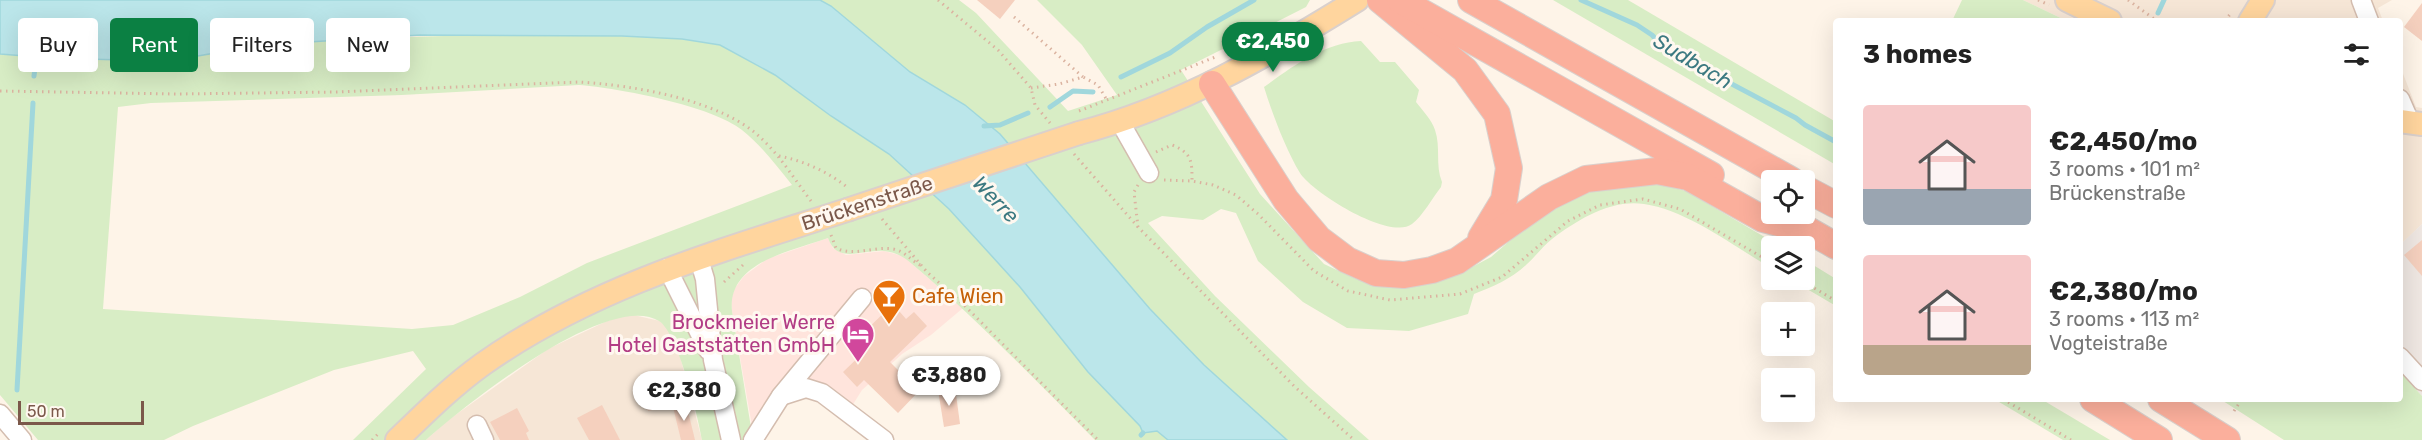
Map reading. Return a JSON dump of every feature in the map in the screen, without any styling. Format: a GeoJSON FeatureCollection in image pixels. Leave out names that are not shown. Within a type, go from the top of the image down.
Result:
{"type":"FeatureCollection","features":[{"type":"Feature","properties":{"kind":"highway"},"geometry":{"type":"LineString","coordinates":[[1380,0],[1465,70],[1497,114],[1509,168],[1504,200],[1473,251]]}},
{"type":"Feature","properties":{"kind":"highway"},"geometry":{"type":"LineString","coordinates":[[1400,0],[1761,203]]}},
{"type":"Feature","properties":{"kind":"highway"},"geometry":{"type":"LineString","coordinates":[[1471,0],[1773,170]]}},
{"type":"Feature","properties":{"kind":"highway"},"geometry":{"type":"LineString","coordinates":[[1496,0],[1513,9],[1537,37]]}},
{"type":"Feature","properties":{"kind":"highway"},"geometry":{"type":"LineString","coordinates":[[1212,84],[1286,200],[1319,239],[1347,260],[1376,273],[1404,275],[1432,270],[1457,261],[1550,196],[1586,179],[1657,171],[1688,177],[1764,219],[1809,231]]}},
{"type":"Feature","properties":{"kind":"highway"},"geometry":{"type":"LineString","coordinates":[[1815,194],[1833,203]]}},
{"type":"Feature","properties":{"kind":"highway"},"geometry":{"type":"LineString","coordinates":[[1797,224],[1833,244]]}},
{"type":"Feature","properties":{"kind":"highway"},"geometry":{"type":"LineString","coordinates":[[2098,402],[2159,440]]}},
{"type":"Feature","properties":{"kind":"highway"},"geometry":{"type":"LineString","coordinates":[[2166,402],[2227,440]]}},
{"type":"Feature","properties":{"kind":"main road","name":"Brückenstraße"},"geometry":{"type":"LineString","coordinates":[[397,440],[440,398],[483,364],[549,323],[614,291],[667,268],[843,220],[1075,130],[1120,122],[1212,84],[1357,0]]}},
{"type":"Feature","properties":{"kind":"main road"},"geometry":{"type":"LineString","coordinates":[[2067,0],[2104,18]]}},
{"type":"Feature","properties":{"kind":"main road"},"geometry":{"type":"LineString","coordinates":[[2241,16],[2264,0]]}},
{"type":"Feature","properties":{"kind":"main road"},"geometry":{"type":"LineString","coordinates":[[2263,18],[2264,0]]}},
{"type":"Feature","properties":{"kind":"street"},"geometry":{"type":"LineString","coordinates":[[2361,0],[2368,18]]}},
{"type":"Feature","properties":{"kind":"street"},"geometry":{"type":"LineString","coordinates":[[2403,105],[2411,122]]}},
{"type":"Feature","properties":{"kind":"street"},"geometry":{"type":"LineString","coordinates":[[1120,122],[1145,168]]}},
{"type":"Feature","properties":{"kind":"street"},"geometry":{"type":"LineString","coordinates":[[699,259],[706,290],[713,360],[731,440]]}},
{"type":"Feature","properties":{"kind":"street"},"geometry":{"type":"LineString","coordinates":[[667,268],[713,360]]}},
{"type":"Feature","properties":{"kind":"street"},"geometry":{"type":"LineString","coordinates":[[753,440],[781,396],[862,298]]}},
{"type":"Feature","properties":{"kind":"street"},"geometry":{"type":"LineString","coordinates":[[2403,360],[2422,381]]}},
{"type":"Feature","properties":{"kind":"street"},"geometry":{"type":"LineString","coordinates":[[781,396],[806,388],[822,393],[885,440]]}},
{"type":"Feature","properties":{"kind":"street"},"geometry":{"type":"LineString","coordinates":[[3,425],[22,440]]}},
{"type":"Feature","properties":{"kind":"path"},"geometry":{"type":"LineString","coordinates":[[938,0],[998,50],[1031,88],[1035,105],[1055,130]]}},
{"type":"Feature","properties":{"kind":"path"},"geometry":{"type":"LineString","coordinates":[[2128,0],[2153,18]]}},
{"type":"Feature","properties":{"kind":"path"},"geometry":{"type":"LineString","coordinates":[[1014,17],[1083,76],[1098,85],[1108,101]]}},
{"type":"Feature","properties":{"kind":"path"},"geometry":{"type":"LineString","coordinates":[[1220,55],[1108,101],[1075,130],[1138,227],[1294,386],[1354,440]]}},
{"type":"Feature","properties":{"kind":"path"},"geometry":{"type":"LineString","coordinates":[[1031,88],[1059,84],[1083,76]]}},
{"type":"Feature","properties":{"kind":"path"},"geometry":{"type":"LineString","coordinates":[[0,91],[176,94],[336,92],[579,82],[611,84],[658,93],[705,107],[744,124],[777,155],[811,201]]}},
{"type":"Feature","properties":{"kind":"path"},"geometry":{"type":"LineString","coordinates":[[1138,227],[1134,192],[1152,154],[1172,145],[1182,149],[1192,160],[1192,181]]}},
{"type":"Feature","properties":{"kind":"path"},"geometry":{"type":"LineString","coordinates":[[820,237],[831,233],[843,220]]}},
{"type":"Feature","properties":{"kind":"path"},"geometry":{"type":"LineString","coordinates":[[831,233],[836,248],[845,252],[853,254],[866,249],[894,249],[904,253],[923,267],[963,304],[1098,440]]}},
{"type":"Feature","properties":{"kind":"path"},"geometry":{"type":"LineString","coordinates":[[706,290],[722,285],[746,263]]}},
{"type":"Feature","properties":{"kind":"path"},"geometry":{"type":"LineString","coordinates":[[1815,289],[1833,299]]}},
{"type":"Feature","properties":{"kind":"path"},"geometry":{"type":"LineString","coordinates":[[2008,402],[2071,440]]}},
{"type":"Feature","properties":{"kind":"path"},"geometry":{"type":"LineString","coordinates":[[2234,411],[2240,402]]}},
{"type":"Feature","properties":{"kind":"shaded area"},"geometry":{"type":"Polygon","coordinates":[[[2023,0],[2392,0],[2378,8],[2382,18],[2061,18],[2023,0]]]}},
{"type":"Feature","properties":{"kind":"shaded area"},"geometry":{"type":"Polygon","coordinates":[[[2403,74],[2416,107],[2422,108],[2422,224],[2403,242],[2403,74]]]}},
{"type":"Feature","properties":{"kind":"shaded area"},"geometry":{"type":"Polygon","coordinates":[[[2422,224],[2422,396],[2403,375],[2403,242],[2422,224]]]}},
{"type":"Feature","properties":{"kind":"shaded area"},"geometry":{"type":"Polygon","coordinates":[[[828,238],[833,248],[846,255],[884,251],[903,256],[963,308],[931,335],[902,354],[862,390],[852,406],[806,380],[753,432],[732,311],[731,299],[735,288],[744,276],[767,259],[828,238]]]}},
{"type":"Feature","properties":{"kind":"shaded area"},"geometry":{"type":"Polygon","coordinates":[[[629,314],[660,321],[669,330],[680,356],[702,440],[426,440],[447,421],[548,349],[607,321],[629,314]]]}},
{"type":"Feature","properties":{"kind":"green space"},"geometry":{"type":"Polygon","coordinates":[[[820,0],[959,0],[976,13],[1068,111],[1117,95],[1082,45],[1037,0],[1310,0],[1306,7],[1181,70],[1260,194],[1324,264],[1356,279],[1394,285],[1459,274],[1491,257],[1550,206],[1575,190],[1644,180],[1686,191],[1763,236],[1761,236],[1761,262],[1710,230],[1677,214],[1644,204],[1619,205],[1583,218],[1548,242],[1514,274],[1474,294],[1468,314],[1409,331],[1347,328],[1303,302],[1258,261],[1236,213],[1221,209],[1203,220],[1162,216],[1148,223],[1215,296],[1309,387],[1369,440],[1287,440],[1204,365],[1150,309],[1000,134],[965,105],[910,72],[831,6],[820,0]]]}},
{"type":"Feature","properties":{"kind":"green space"},"geometry":{"type":"Polygon","coordinates":[[[1553,0],[1628,0],[1833,120],[1833,163],[1553,0]]]}},
{"type":"Feature","properties":{"kind":"green space"},"geometry":{"type":"Polygon","coordinates":[[[1962,0],[2023,0],[2061,18],[1953,18],[1962,0]]]}},
{"type":"Feature","properties":{"kind":"green space"},"geometry":{"type":"Polygon","coordinates":[[[523,34],[622,36],[682,39],[720,45],[775,75],[831,116],[889,154],[949,209],[1020,287],[1088,372],[1140,426],[1143,432],[1157,431],[1168,440],[1095,440],[983,328],[906,259],[884,251],[844,253],[832,246],[828,238],[765,261],[740,281],[733,294],[732,311],[753,440],[702,440],[686,376],[673,341],[659,321],[636,316],[606,322],[573,336],[538,356],[471,403],[426,440],[353,440],[426,369],[413,351],[334,370],[193,426],[164,440],[38,440],[0,395],[0,54],[18,55],[18,72],[98,72],[98,58],[110,58],[110,72],[198,72],[198,56],[210,54],[210,72],[314,72],[314,40],[326,39],[326,72],[410,72],[410,37],[523,34]],[[579,85],[402,95],[151,103],[118,107],[103,309],[412,329],[453,325],[520,297],[587,263],[792,185],[756,143],[728,121],[688,106],[640,94],[579,85]]]}},
{"type":"Feature","properties":{"kind":"green space"},"geometry":{"type":"Polygon","coordinates":[[[1361,41],[1380,62],[1395,62],[1419,90],[1416,102],[1432,123],[1437,136],[1441,187],[1416,221],[1401,228],[1370,221],[1335,202],[1308,182],[1300,173],[1290,154],[1264,87],[1309,57],[1334,46],[1361,41]]]}},
{"type":"Feature","properties":{"kind":"green space"},"geometry":{"type":"Polygon","coordinates":[[[1815,266],[1833,277],[1833,304],[1809,290],[1815,290],[1815,266]]]}},
{"type":"Feature","properties":{"kind":"green space"},"geometry":{"type":"Polygon","coordinates":[[[2403,375],[2422,396],[2422,440],[2284,440],[2225,402],[2403,402],[2403,375]]]}},
{"type":"Feature","properties":{"kind":"green space"},"geometry":{"type":"Polygon","coordinates":[[[1999,402],[2046,402],[2110,440],[2063,440],[1999,402]]]}},
{"type":"Feature","properties":{"kind":"water","name":"Werre"},"geometry":{"type":"Polygon","coordinates":[[[0,0],[820,0],[831,6],[910,72],[965,105],[1000,134],[1150,309],[1204,365],[1287,440],[1168,440],[1157,431],[1143,433],[1140,426],[1088,372],[1020,287],[949,209],[889,154],[831,116],[775,75],[720,45],[682,39],[622,36],[410,36],[410,18],[326,18],[326,41],[314,42],[314,18],[210,18],[210,54],[198,56],[198,18],[110,18],[110,60],[98,59],[98,18],[18,18],[18,55],[0,54],[0,0]]]}},
{"type":"Feature","properties":{"kind":"building"},"geometry":{"type":"Polygon","coordinates":[[[977,0],[1015,0],[1000,19],[977,0]]]}},
{"type":"Feature","properties":{"kind":"building"},"geometry":{"type":"Polygon","coordinates":[[[2422,3],[2422,41],[2404,27],[2422,3]]]}},
{"type":"Feature","properties":{"kind":"building"},"geometry":{"type":"Polygon","coordinates":[[[2422,240],[2422,276],[2404,255],[2422,240]]]}},
{"type":"Feature","properties":{"kind":"building"},"geometry":{"type":"Polygon","coordinates":[[[893,304],[906,319],[914,312],[927,326],[890,362],[919,391],[898,413],[864,380],[857,387],[843,372],[866,350],[856,340],[893,304]]]}},
{"type":"Feature","properties":{"kind":"building"},"geometry":{"type":"Polygon","coordinates":[[[955,387],[960,424],[944,427],[938,390],[955,387]]]}},
{"type":"Feature","properties":{"kind":"building"},"geometry":{"type":"Polygon","coordinates":[[[681,388],[684,403],[648,411],[644,397],[681,388]]]}},
{"type":"Feature","properties":{"kind":"building"},"geometry":{"type":"Polygon","coordinates":[[[686,403],[695,440],[681,440],[673,407],[686,403]]]}},
{"type":"Feature","properties":{"kind":"building"},"geometry":{"type":"Polygon","coordinates":[[[602,405],[620,440],[589,440],[577,418],[602,405]]]}},
{"type":"Feature","properties":{"kind":"building"},"geometry":{"type":"Polygon","coordinates":[[[517,408],[529,431],[526,433],[529,440],[500,440],[490,422],[517,408]]]}},
{"type":"Feature","properties":{"kind":"waterway","name":"Sudbach"},"geometry":{"type":"LineString","coordinates":[[1121,77],[1170,53],[1207,27],[1254,0]]}},
{"type":"Feature","properties":{"kind":"waterway","name":"Sudbach"},"geometry":{"type":"LineString","coordinates":[[1581,0],[1637,25],[1652,35],[1663,47],[1677,51],[1695,62],[1705,64],[1709,72],[1833,140]]}},
{"type":"Feature","properties":{"kind":"waterway","name":"Sudbach"},"geometry":{"type":"LineString","coordinates":[[2158,13],[2164,0]]}},
{"type":"Feature","properties":{"kind":"waterway"},"geometry":{"type":"LineString","coordinates":[[34,72],[34,76]]}},
{"type":"Feature","properties":{"kind":"waterway","name":"Sudbach"},"geometry":{"type":"LineString","coordinates":[[1050,107],[1073,91],[1093,92]]}},
{"type":"Feature","properties":{"kind":"waterway"},"geometry":{"type":"LineString","coordinates":[[17,390],[33,103]]}},
{"type":"Feature","properties":{"kind":"waterway","name":"Sudbach"},"geometry":{"type":"LineString","coordinates":[[984,126],[1000,125],[1028,113]]}},
{"type":"Feature","properties":{"kind":"place","name":"Cafe Wien"},"geometry":{"type":"Point","coordinates":[889,325]}},
{"type":"Feature","properties":{"kind":"place","name":"Brockmeier Werre Hotel Gaststätten GmbH"},"geometry":{"type":"Point","coordinates":[858,363]}}]}
